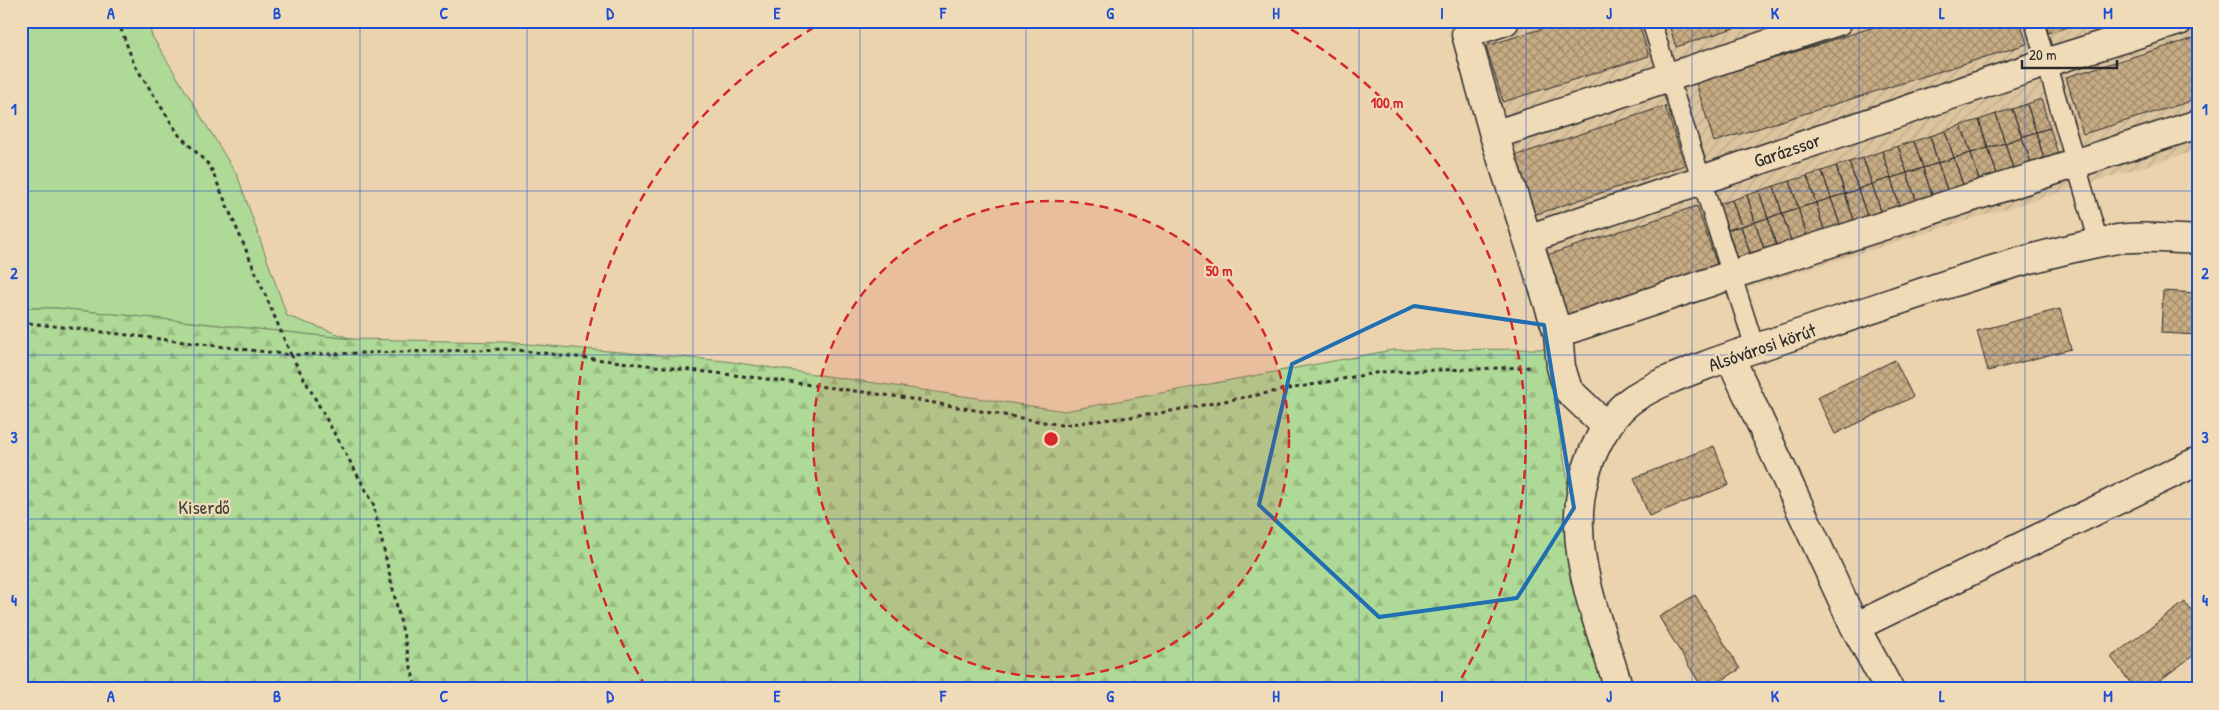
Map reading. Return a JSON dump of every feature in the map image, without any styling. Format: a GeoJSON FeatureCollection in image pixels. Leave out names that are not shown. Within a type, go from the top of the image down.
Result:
{"type":"FeatureCollection","features":[{"type":"Feature","properties":{"kind":"street"},"geometry":{"type":"LineString","coordinates":[[1505,21],[1466,34],[1494,135],[1558,333],[1561,367],[1568,390],[1606,426]]}},
{"type":"Feature","properties":{"kind":"street"},"geometry":{"type":"LineString","coordinates":[[1494,135],[1838,21]]}},
{"type":"Feature","properties":{"kind":"street","name":"Garázssor"},"geometry":{"type":"LineString","coordinates":[[1528,239],[2048,62],[2179,21]]}},
{"type":"Feature","properties":{"kind":"street"},"geometry":{"type":"LineString","coordinates":[[1558,333],[1730,275],[2198,124]]}},
{"type":"Feature","properties":{"kind":"street","name":"Alsóvárosi körút"},"geometry":{"type":"LineString","coordinates":[[1619,689],[1591,601],[1579,551],[1577,528],[1580,492],[1590,460],[1606,426],[1632,399],[1659,383],[1755,348],[1938,285],[2029,259],[2113,239],[2198,240]]}},
{"type":"Feature","properties":{"kind":"street"},"geometry":{"type":"LineString","coordinates":[[1730,357],[1855,627],[1889,689]]}},
{"type":"Feature","properties":{"kind":"street"},"geometry":{"type":"LineString","coordinates":[[1855,627],[2198,461]]}},
{"type":"Feature","properties":{"kind":"lane"},"geometry":{"type":"LineString","coordinates":[[1651,21],[1730,275],[1755,348]]}},
{"type":"Feature","properties":{"kind":"lane"},"geometry":{"type":"LineString","coordinates":[[2034,21],[2048,62],[2099,243]]}},
{"type":"Feature","properties":{"kind":"path"},"geometry":{"type":"LineString","coordinates":[[118,21],[134,64],[179,135],[210,166],[292,355],[373,503],[416,689]]}},
{"type":"Feature","properties":{"kind":"path"},"geometry":{"type":"LineString","coordinates":[[21,322],[292,355],[508,349],[731,374],[900,396],[1061,424],[1155,414],[1380,372],[1561,367]]}},
{"type":"Feature","properties":{"kind":"path"},"geometry":{"type":"LineString","coordinates":[[21,683],[25,689]]}},
{"type":"Feature","properties":{"kind":"highlighted area"},"geometry":{"type":"Polygon","coordinates":[[[1414,306],[1544,325],[1574,508],[1517,598],[1379,617],[1259,505],[1292,364],[1414,306]]]}},
{"type":"Feature","properties":{"kind":"shaded area"},"geometry":{"type":"Polygon","coordinates":[[[1452,21],[2198,21],[2198,150],[1546,349],[1452,21]]]}},
{"type":"Feature","properties":{"kind":"green space"},"geometry":{"type":"Polygon","coordinates":[[[21,21],[147,21],[152,36],[238,177],[287,316],[352,339],[57,308],[21,308],[21,21]]]}},
{"type":"Feature","properties":{"kind":"green space","name":"Kiserdő"},"geometry":{"type":"Polygon","coordinates":[[[21,308],[57,308],[352,339],[504,342],[725,361],[1065,411],[1392,350],[1546,349],[1579,551],[1613,689],[21,689],[21,308]]]}},
{"type":"Feature","properties":{"kind":"building"},"geometry":{"type":"Polygon","coordinates":[[[1567,21],[1638,21],[1649,56],[1503,102],[1486,46],[1567,21]]]}},
{"type":"Feature","properties":{"kind":"building"},"geometry":{"type":"Polygon","coordinates":[[[1668,21],[1755,21],[1676,47],[1668,21]]]}},
{"type":"Feature","properties":{"kind":"building"},"geometry":{"type":"Polygon","coordinates":[[[1893,21],[2020,21],[2027,44],[1714,142],[1696,83],[1893,21]]]}},
{"type":"Feature","properties":{"kind":"building"},"geometry":{"type":"Polygon","coordinates":[[[2045,21],[2089,21],[2048,33],[2045,21]]]}},
{"type":"Feature","properties":{"kind":"building"},"geometry":{"type":"Polygon","coordinates":[[[2198,37],[2198,99],[2083,134],[2066,77],[2198,37]]]}},
{"type":"Feature","properties":{"kind":"building"},"geometry":{"type":"Polygon","coordinates":[[[2041,99],[2050,128],[2036,132],[2027,104],[2041,99]]]}},
{"type":"Feature","properties":{"kind":"building"},"geometry":{"type":"Polygon","coordinates":[[[2027,104],[2036,132],[2022,137],[2012,109],[2027,104]]]}},
{"type":"Feature","properties":{"kind":"building"},"geometry":{"type":"Polygon","coordinates":[[[1665,106],[1685,165],[1534,215],[1514,156],[1665,106]]]}},
{"type":"Feature","properties":{"kind":"building"},"geometry":{"type":"Polygon","coordinates":[[[2012,109],[2022,137],[2005,143],[1996,114],[2012,109]]]}},
{"type":"Feature","properties":{"kind":"building"},"geometry":{"type":"Polygon","coordinates":[[[1996,114],[2005,143],[1988,148],[1979,120],[1996,114]]]}},
{"type":"Feature","properties":{"kind":"building"},"geometry":{"type":"Polygon","coordinates":[[[1979,120],[1988,148],[1971,153],[1961,125],[1979,120]]]}},
{"type":"Feature","properties":{"kind":"building"},"geometry":{"type":"Polygon","coordinates":[[[1961,125],[1971,153],[1954,158],[1945,131],[1961,125]]]}},
{"type":"Feature","properties":{"kind":"building"},"geometry":{"type":"Polygon","coordinates":[[[2050,128],[2058,154],[2044,159],[2036,132],[2050,128]]]}},
{"type":"Feature","properties":{"kind":"building"},"geometry":{"type":"Polygon","coordinates":[[[1945,131],[1954,158],[1938,163],[1930,136],[1945,131]]]}},
{"type":"Feature","properties":{"kind":"building"},"geometry":{"type":"Polygon","coordinates":[[[2036,132],[2044,159],[2031,163],[2022,137],[2036,132]]]}},
{"type":"Feature","properties":{"kind":"building"},"geometry":{"type":"Polygon","coordinates":[[[1930,136],[1938,163],[1923,168],[1914,141],[1930,136]]]}},
{"type":"Feature","properties":{"kind":"building"},"geometry":{"type":"Polygon","coordinates":[[[2022,137],[2031,163],[2013,169],[2005,143],[2022,137]]]}},
{"type":"Feature","properties":{"kind":"building"},"geometry":{"type":"Polygon","coordinates":[[[1914,141],[1923,168],[1907,173],[1898,146],[1914,141]]]}},
{"type":"Feature","properties":{"kind":"building"},"geometry":{"type":"Polygon","coordinates":[[[2005,143],[2013,169],[1997,174],[1988,148],[2005,143]]]}},
{"type":"Feature","properties":{"kind":"building"},"geometry":{"type":"Polygon","coordinates":[[[1898,146],[1907,173],[1891,178],[1882,151],[1898,146]]]}},
{"type":"Feature","properties":{"kind":"building"},"geometry":{"type":"Polygon","coordinates":[[[1988,148],[1997,174],[1979,180],[1971,153],[1988,148]]]}},
{"type":"Feature","properties":{"kind":"building"},"geometry":{"type":"Polygon","coordinates":[[[1882,151],[1891,178],[1872,184],[1863,158],[1882,151]]]}},
{"type":"Feature","properties":{"kind":"building"},"geometry":{"type":"Polygon","coordinates":[[[1971,153],[1979,180],[1963,185],[1954,158],[1971,153]]]}},
{"type":"Feature","properties":{"kind":"building"},"geometry":{"type":"Polygon","coordinates":[[[1863,158],[1872,184],[1858,189],[1849,162],[1863,158]]]}},
{"type":"Feature","properties":{"kind":"building"},"geometry":{"type":"Polygon","coordinates":[[[1954,158],[1963,185],[1947,190],[1938,163],[1954,158]]]}},
{"type":"Feature","properties":{"kind":"building"},"geometry":{"type":"Polygon","coordinates":[[[1849,162],[1858,189],[1845,194],[1836,166],[1849,162]]]}},
{"type":"Feature","properties":{"kind":"building"},"geometry":{"type":"Polygon","coordinates":[[[1938,163],[1947,190],[1932,195],[1923,168],[1938,163]]]}},
{"type":"Feature","properties":{"kind":"building"},"geometry":{"type":"Polygon","coordinates":[[[1836,166],[1845,194],[1831,198],[1822,171],[1836,166]]]}},
{"type":"Feature","properties":{"kind":"building"},"geometry":{"type":"Polygon","coordinates":[[[1923,168],[1932,195],[1916,200],[1907,173],[1923,168]]]}},
{"type":"Feature","properties":{"kind":"building"},"geometry":{"type":"Polygon","coordinates":[[[1822,171],[1831,198],[1816,203],[1807,176],[1822,171]]]}},
{"type":"Feature","properties":{"kind":"building"},"geometry":{"type":"Polygon","coordinates":[[[1907,173],[1916,200],[1899,206],[1891,178],[1907,173]]]}},
{"type":"Feature","properties":{"kind":"building"},"geometry":{"type":"Polygon","coordinates":[[[1807,176],[1816,203],[1798,208],[1790,181],[1807,176]]]}},
{"type":"Feature","properties":{"kind":"building"},"geometry":{"type":"Polygon","coordinates":[[[1891,178],[1899,206],[1881,211],[1872,184],[1891,178]]]}},
{"type":"Feature","properties":{"kind":"building"},"geometry":{"type":"Polygon","coordinates":[[[1790,181],[1798,208],[1782,213],[1774,186],[1790,181]]]}},
{"type":"Feature","properties":{"kind":"building"},"geometry":{"type":"Polygon","coordinates":[[[1872,184],[1881,211],[1867,216],[1858,189],[1872,184]]]}},
{"type":"Feature","properties":{"kind":"building"},"geometry":{"type":"Polygon","coordinates":[[[1774,186],[1782,213],[1768,218],[1759,191],[1774,186]]]}},
{"type":"Feature","properties":{"kind":"building"},"geometry":{"type":"Polygon","coordinates":[[[1858,189],[1867,216],[1854,220],[1845,194],[1858,189]]]}},
{"type":"Feature","properties":{"kind":"building"},"geometry":{"type":"Polygon","coordinates":[[[1759,191],[1768,218],[1755,222],[1747,195],[1759,191]]]}},
{"type":"Feature","properties":{"kind":"building"},"geometry":{"type":"Polygon","coordinates":[[[1845,194],[1854,220],[1840,225],[1831,198],[1845,194]]]}},
{"type":"Feature","properties":{"kind":"building"},"geometry":{"type":"Polygon","coordinates":[[[1747,195],[1755,222],[1741,226],[1732,200],[1747,195]]]}},
{"type":"Feature","properties":{"kind":"building"},"geometry":{"type":"Polygon","coordinates":[[[1831,198],[1840,225],[1824,230],[1816,203],[1831,198]]]}},
{"type":"Feature","properties":{"kind":"building"},"geometry":{"type":"Polygon","coordinates":[[[1732,200],[1741,226],[1728,230],[1719,204],[1732,200]]]}},
{"type":"Feature","properties":{"kind":"building"},"geometry":{"type":"Polygon","coordinates":[[[1816,203],[1824,230],[1807,236],[1798,208],[1816,203]]]}},
{"type":"Feature","properties":{"kind":"building"},"geometry":{"type":"Polygon","coordinates":[[[1697,206],[1717,265],[1563,316],[1544,256],[1697,206]]]}},
{"type":"Feature","properties":{"kind":"building"},"geometry":{"type":"Polygon","coordinates":[[[1798,208],[1807,236],[1791,241],[1782,213],[1798,208]]]}},
{"type":"Feature","properties":{"kind":"building"},"geometry":{"type":"Polygon","coordinates":[[[1782,213],[1791,241],[1776,245],[1768,218],[1782,213]]]}},
{"type":"Feature","properties":{"kind":"building"},"geometry":{"type":"Polygon","coordinates":[[[1768,218],[1776,245],[1764,249],[1755,222],[1768,218]]]}},
{"type":"Feature","properties":{"kind":"building"},"geometry":{"type":"Polygon","coordinates":[[[1755,222],[1764,249],[1750,253],[1741,226],[1755,222]]]}},
{"type":"Feature","properties":{"kind":"building"},"geometry":{"type":"Polygon","coordinates":[[[1741,226],[1750,253],[1737,258],[1728,230],[1741,226]]]}},
{"type":"Feature","properties":{"kind":"building"},"geometry":{"type":"Polygon","coordinates":[[[2163,291],[2198,293],[2198,335],[2161,333],[2163,291]]]}},
{"type":"Feature","properties":{"kind":"building"},"geometry":{"type":"Polygon","coordinates":[[[2060,309],[2071,349],[1988,371],[1977,331],[2060,309]]]}},
{"type":"Feature","properties":{"kind":"building"},"geometry":{"type":"Polygon","coordinates":[[[1895,360],[1913,397],[1835,434],[1817,397],[1895,360]]]}},
{"type":"Feature","properties":{"kind":"building"},"geometry":{"type":"Polygon","coordinates":[[[1714,446],[1729,485],[1649,516],[1634,478],[1714,446]]]}},
{"type":"Feature","properties":{"kind":"building"},"geometry":{"type":"Polygon","coordinates":[[[1695,595],[1740,669],[1708,689],[1703,689],[1659,617],[1695,595]]]}},
{"type":"Feature","properties":{"kind":"building"},"geometry":{"type":"Polygon","coordinates":[[[2185,602],[2198,619],[2198,652],[2148,689],[2135,689],[2111,657],[2185,602]]]}}]}
